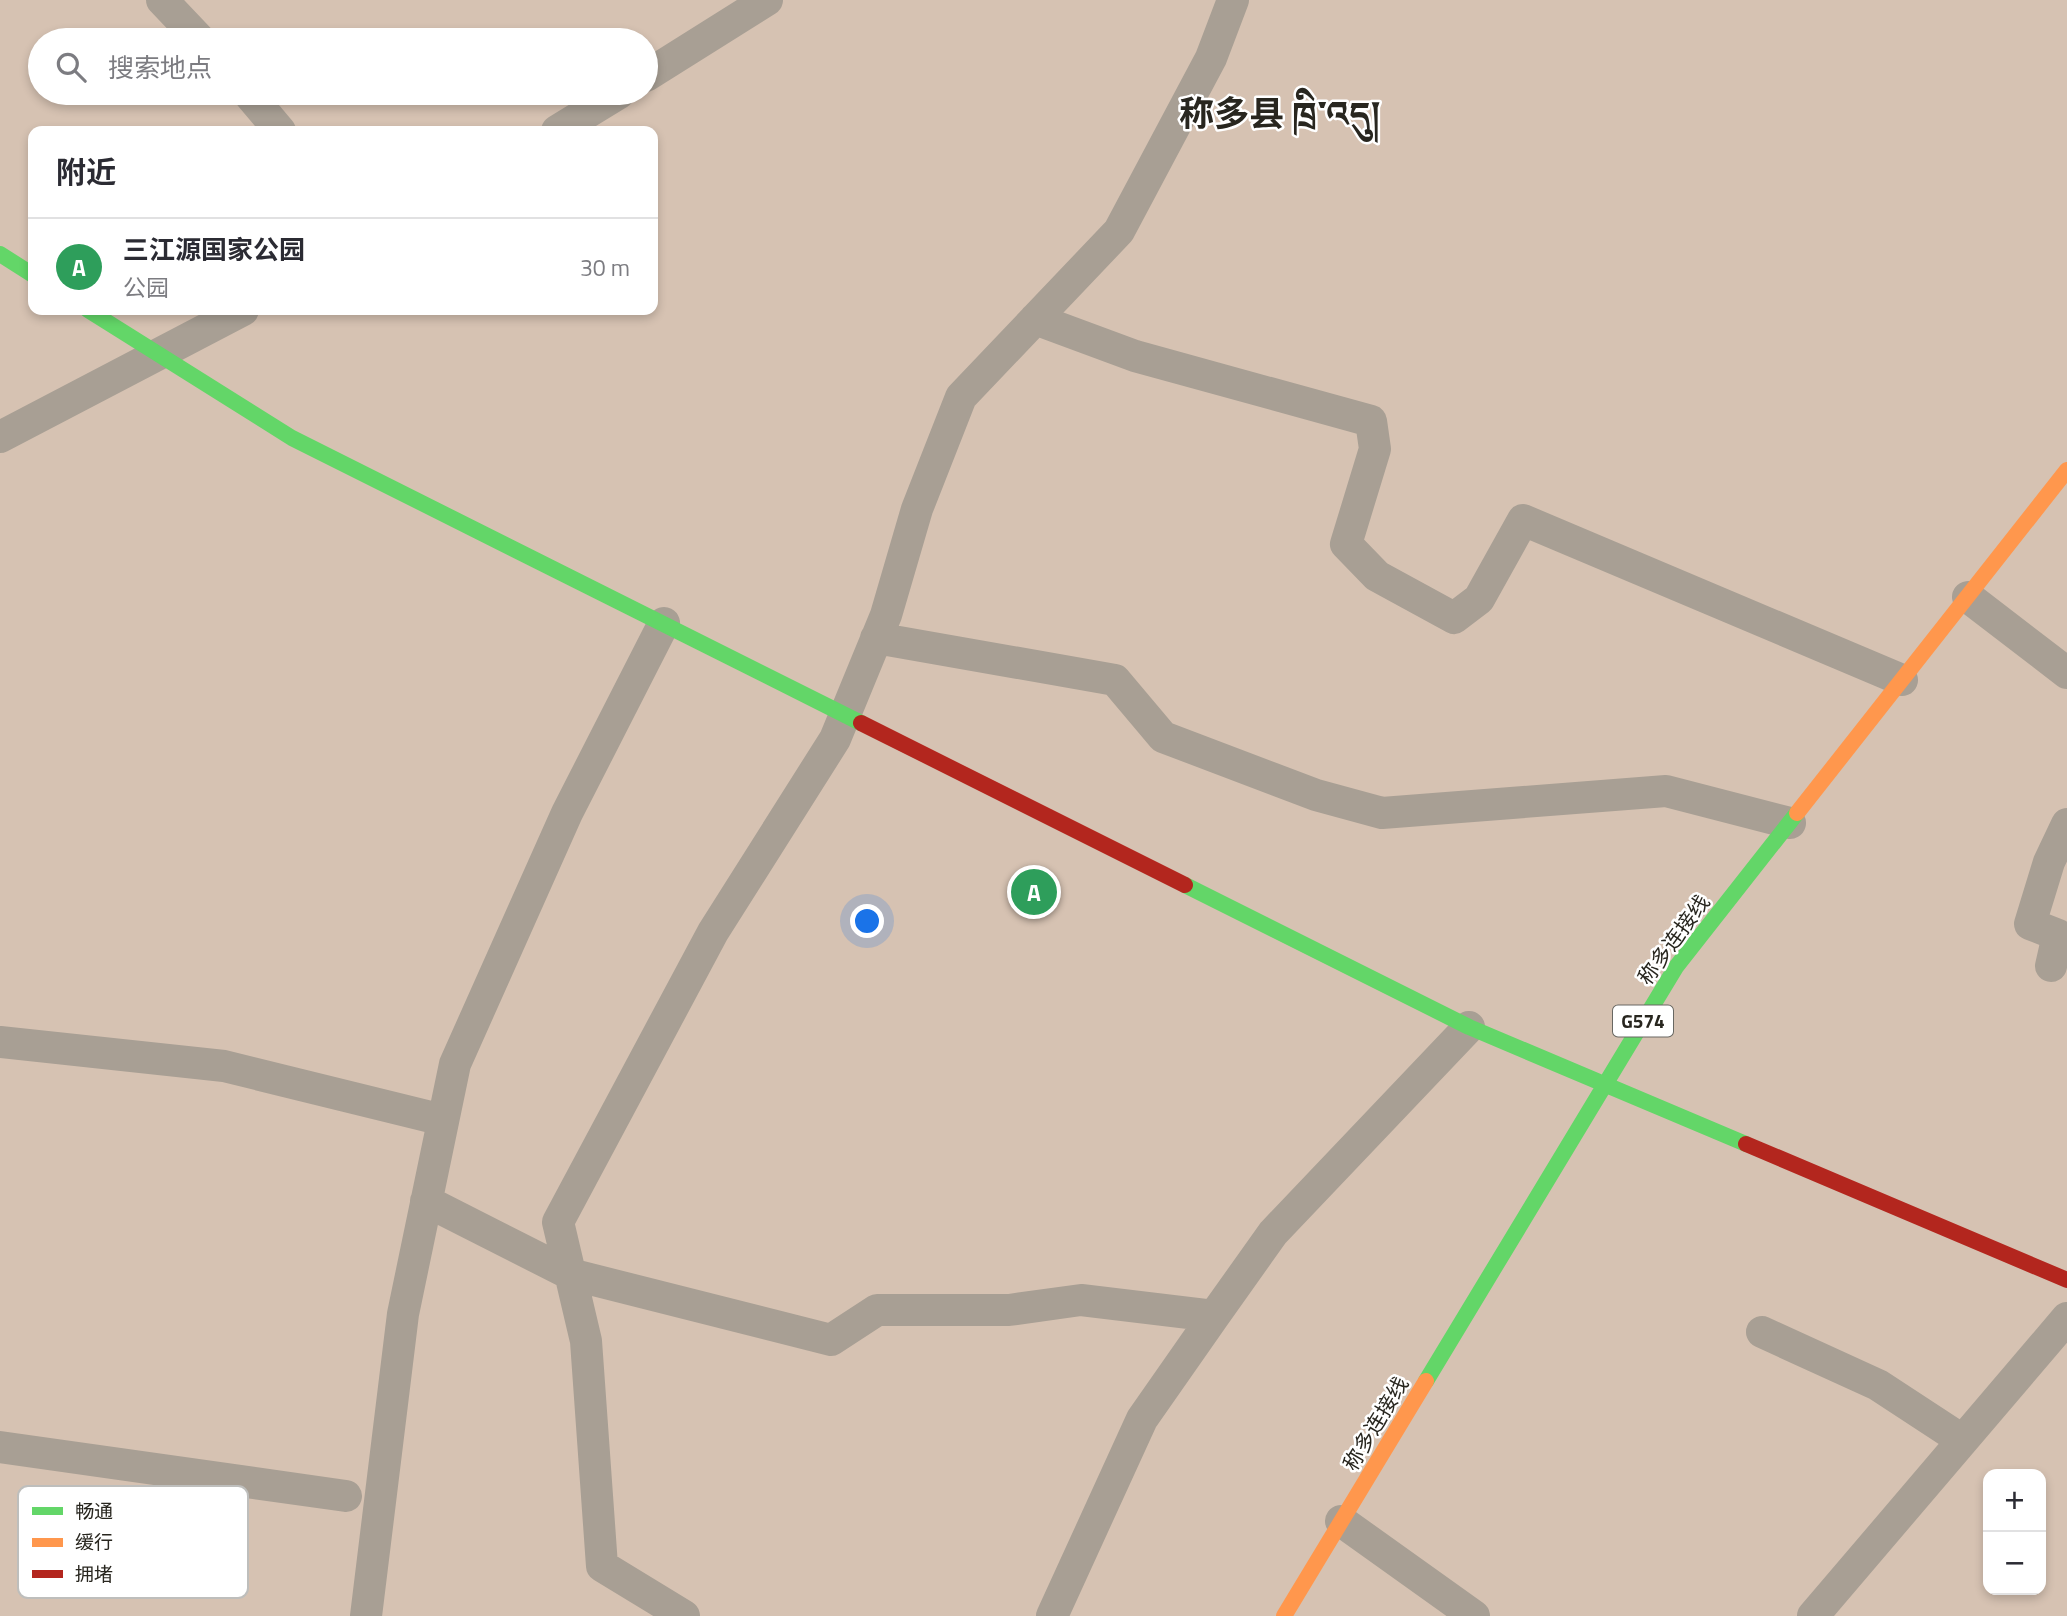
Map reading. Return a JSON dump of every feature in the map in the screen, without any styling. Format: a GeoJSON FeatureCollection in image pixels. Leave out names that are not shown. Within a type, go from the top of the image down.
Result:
{"type":"FeatureCollection","features":[{"type":"Feature","properties":{"kind":"main road"},"geometry":{"type":"LineString","coordinates":[[0,254],[28,272]]}},
{"type":"Feature","properties":{"kind":"main road"},"geometry":{"type":"LineString","coordinates":[[96,315],[292,438],[1469,1027],[2067,1280]]}},
{"type":"Feature","properties":{"kind":"main road","name":"称多连接线"},"geometry":{"type":"LineString","coordinates":[[1284,1616],[1676,967],[2067,470]]}},
{"type":"Feature","properties":{"kind":"street"},"geometry":{"type":"LineString","coordinates":[[162,0],[189,28]]}},
{"type":"Feature","properties":{"kind":"street"},"geometry":{"type":"LineString","coordinates":[[658,68],[766,0]]}},
{"type":"Feature","properties":{"kind":"street"},"geometry":{"type":"LineString","coordinates":[[684,1616],[602,1566],[586,1341],[558,1222],[713,932],[835,739],[886,615],[917,509],[961,397],[1119,231],[1211,58],[1233,0]]}},
{"type":"Feature","properties":{"kind":"street"},"geometry":{"type":"LineString","coordinates":[[258,105],[276,126]]}},
{"type":"Feature","properties":{"kind":"street"},"geometry":{"type":"LineString","coordinates":[[565,126],[599,105]]}},
{"type":"Feature","properties":{"kind":"street"},"geometry":{"type":"LineString","coordinates":[[0,437],[233,315]]}},
{"type":"Feature","properties":{"kind":"street"},"geometry":{"type":"LineString","coordinates":[[1035,319],[1135,356],[1371,421],[1376,449],[1346,544],[1377,576],[1454,618],[1479,599],[1523,520],[1902,680]]}},
{"type":"Feature","properties":{"kind":"street"},"geometry":{"type":"LineString","coordinates":[[1968,597],[2067,673]]}},
{"type":"Feature","properties":{"kind":"street"},"geometry":{"type":"LineString","coordinates":[[366,1616],[403,1314],[455,1064],[568,813],[664,623]]}},
{"type":"Feature","properties":{"kind":"street"},"geometry":{"type":"LineString","coordinates":[[876,638],[1115,680],[1163,737],[1316,795],[1382,813],[1666,791],[1790,823]]}},
{"type":"Feature","properties":{"kind":"street"},"geometry":{"type":"LineString","coordinates":[[2051,966],[2058,935],[2030,924],[2049,862],[2067,824]]}},
{"type":"Feature","properties":{"kind":"street"},"geometry":{"type":"LineString","coordinates":[[1052,1616],[1142,1419],[1214,1316],[1273,1233],[1469,1027]]}},
{"type":"Feature","properties":{"kind":"street"},"geometry":{"type":"LineString","coordinates":[[0,1042],[223,1066],[443,1120]]}},
{"type":"Feature","properties":{"kind":"street"},"geometry":{"type":"LineString","coordinates":[[426,1201],[570,1274],[831,1340],[877,1310],[1009,1310],[1081,1300],[1214,1316]]}},
{"type":"Feature","properties":{"kind":"street"},"geometry":{"type":"LineString","coordinates":[[1813,1616],[2067,1318]]}},
{"type":"Feature","properties":{"kind":"street"},"geometry":{"type":"LineString","coordinates":[[1762,1332],[1878,1385],[1962,1440]]}},
{"type":"Feature","properties":{"kind":"street"},"geometry":{"type":"LineString","coordinates":[[0,1447],[346,1496]]}},
{"type":"Feature","properties":{"kind":"street"},"geometry":{"type":"LineString","coordinates":[[1342,1521],[1474,1616]]}},
{"type":"Feature","properties":{"kind":"shaded area"},"geometry":{"type":"Polygon","coordinates":[[[0,0],[2067,0],[2067,1616],[0,1616],[0,0]]]}},
{"type":"Feature","properties":{"kind":"traffic: fast"},"geometry":{"type":"LineString","coordinates":[[0,254],[28,272]]}},
{"type":"Feature","properties":{"kind":"traffic: fast"},"geometry":{"type":"LineString","coordinates":[[96,315],[292,438],[861,723]]}},
{"type":"Feature","properties":{"kind":"traffic: fast"},"geometry":{"type":"LineString","coordinates":[[1426,1381],[1676,967],[1797,813]]}},
{"type":"Feature","properties":{"kind":"traffic: fast"},"geometry":{"type":"LineString","coordinates":[[1185,885],[1469,1027],[1746,1144]]}},
{"type":"Feature","properties":{"kind":"traffic: slow"},"geometry":{"type":"LineString","coordinates":[[1797,813],[2067,470]]}},
{"type":"Feature","properties":{"kind":"traffic: slow"},"geometry":{"type":"LineString","coordinates":[[1284,1616],[1426,1381]]}},
{"type":"Feature","properties":{"kind":"traffic: jam"},"geometry":{"type":"LineString","coordinates":[[861,723],[1185,885]]}},
{"type":"Feature","properties":{"kind":"traffic: jam"},"geometry":{"type":"LineString","coordinates":[[1746,1144],[2067,1280]]}},
{"type":"Feature","properties":{"kind":"place","name":"三江源国家公园"},"geometry":{"type":"Point","coordinates":[1034,892]}},
{"type":"Feature","properties":{"kind":"district","name":"称多县 ཁྲི་འདུ།"},"geometry":{"type":"Point","coordinates":[1280,114]}}]}
